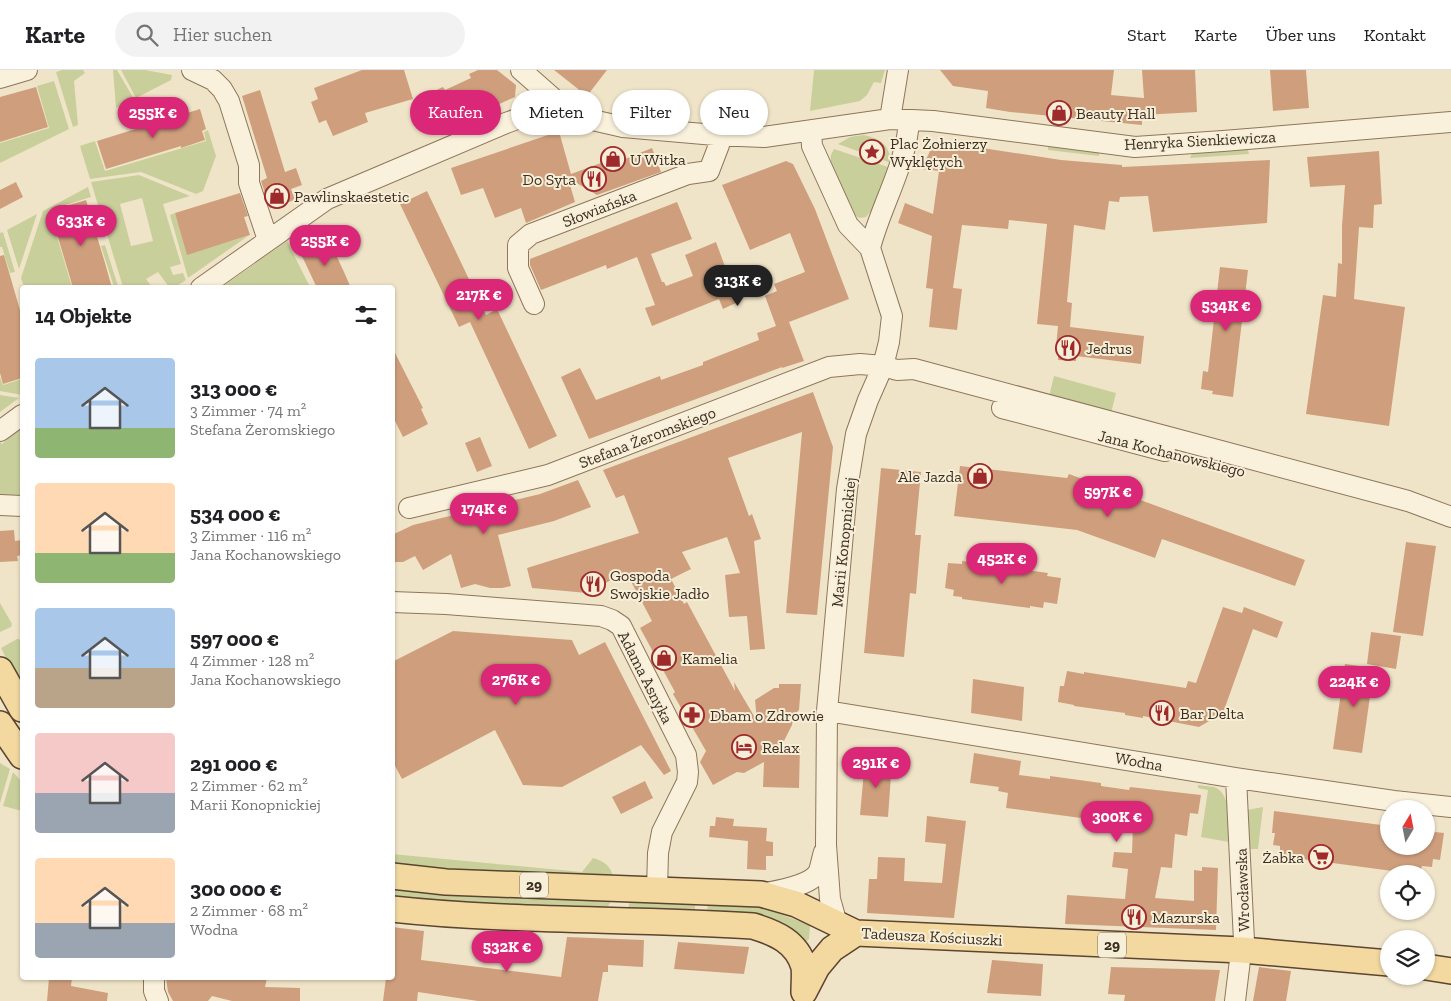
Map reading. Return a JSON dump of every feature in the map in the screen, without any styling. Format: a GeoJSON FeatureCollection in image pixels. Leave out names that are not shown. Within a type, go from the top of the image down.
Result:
{"type":"FeatureCollection","features":[{"type":"Feature","properties":{"kind":"main road"},"geometry":{"type":"LineString","coordinates":[[0,670],[12,702]]}},
{"type":"Feature","properties":{"kind":"main road","name":"Tadeusza Kościuszki"},"geometry":{"type":"LineString","coordinates":[[395,876],[446,882],[761,894],[796,904],[847,928],[1242,950],[1380,962]]}},
{"type":"Feature","properties":{"kind":"main road","name":"29"},"geometry":{"type":"LineString","coordinates":[[395,909],[445,915],[700,922],[753,926],[774,933],[787,941],[797,952],[804,968],[802,996]]}},
{"type":"Feature","properties":{"kind":"main road"},"geometry":{"type":"LineString","coordinates":[[802,996],[817,966],[847,928]]}},
{"type":"Feature","properties":{"kind":"main road"},"geometry":{"type":"LineString","coordinates":[[1435,969],[1451,971]]}},
{"type":"Feature","properties":{"kind":"street"},"geometry":{"type":"LineString","coordinates":[[0,78],[27,70]]}},
{"type":"Feature","properties":{"kind":"street"},"geometry":{"type":"LineString","coordinates":[[192,70],[213,80],[222,88],[230,104],[249,165],[249,183],[268,240]]}},
{"type":"Feature","properties":{"kind":"street","name":"Henryka Sienkiewicza"},"geometry":{"type":"LineString","coordinates":[[521,70],[544,90]]}},
{"type":"Feature","properties":{"kind":"street"},"geometry":{"type":"LineString","coordinates":[[870,248],[876,226],[899,168],[909,132],[899,119],[898,70]]}},
{"type":"Feature","properties":{"kind":"street","name":"Henryka Sienkiewicza"},"geometry":{"type":"LineString","coordinates":[[719,135],[764,137],[899,119],[932,121],[1135,147],[1451,122]]}},
{"type":"Feature","properties":{"kind":"street"},"geometry":{"type":"LineString","coordinates":[[205,285],[327,199],[511,121]]}},
{"type":"Feature","properties":{"kind":"street","name":"Henryka Sienkiewicza"},"geometry":{"type":"LineString","coordinates":[[602,122],[622,127],[700,133]]}},
{"type":"Feature","properties":{"kind":"street","name":"Marii Konopnickiej"},"geometry":{"type":"LineString","coordinates":[[811,131],[812,146],[848,225],[870,248],[892,316],[889,342],[890,368],[868,400],[856,434],[847,489],[827,711],[826,845],[830,900],[847,928]]}},
{"type":"Feature","properties":{"kind":"street","name":"Słowiańska"},"geometry":{"type":"LineString","coordinates":[[534,304],[518,268],[518,245],[531,234],[688,174],[709,171],[719,145],[719,135]]}},
{"type":"Feature","properties":{"kind":"street","name":"Stefana Żeromskiego"},"geometry":{"type":"LineString","coordinates":[[409,508],[548,475],[829,367],[860,364],[890,368]]}},
{"type":"Feature","properties":{"kind":"street","name":"Jana Kochanowskiego"},"geometry":{"type":"LineString","coordinates":[[890,368],[914,370],[1248,458],[1408,501],[1451,516]]}},
{"type":"Feature","properties":{"kind":"street","name":"Jana Kochanowskiego"},"geometry":{"type":"LineString","coordinates":[[890,368],[912,382],[959,396],[1406,514],[1451,530]]}},
{"type":"Feature","properties":{"kind":"street"},"geometry":{"type":"LineString","coordinates":[[0,431],[20,416]]}},
{"type":"Feature","properties":{"kind":"street"},"geometry":{"type":"LineString","coordinates":[[0,505],[20,506]]}},
{"type":"Feature","properties":{"kind":"street","name":"Adama Asnyka"},"geometry":{"type":"LineString","coordinates":[[395,602],[446,604],[601,616],[621,626],[686,755],[687,782],[662,832],[658,852],[658,890]]}},
{"type":"Feature","properties":{"kind":"street","name":"Wodna"},"geometry":{"type":"LineString","coordinates":[[827,711],[1236,778],[1394,801],[1451,806]]}},
{"type":"Feature","properties":{"kind":"street","name":"Wrocławska"},"geometry":{"type":"LineString","coordinates":[[1235,1001],[1244,930],[1236,778]]}},
{"type":"Feature","properties":{"kind":"street","name":"Marii Konopnickiej"},"geometry":{"type":"LineString","coordinates":[[761,894],[787,889],[806,882],[818,873],[826,845]]}},
{"type":"Feature","properties":{"kind":"street"},"geometry":{"type":"LineString","coordinates":[[154,980],[154,991],[158,1001]]}},
{"type":"Feature","properties":{"kind":"green space"},"geometry":{"type":"Polygon","coordinates":[[[62,70],[83,70],[85,73],[74,81],[78,125],[73,127],[56,72],[62,70]]]}},
{"type":"Feature","properties":{"kind":"green space"},"geometry":{"type":"Polygon","coordinates":[[[113,70],[117,70],[134,99],[116,108],[113,70]]]}},
{"type":"Feature","properties":{"kind":"green space"},"geometry":{"type":"Polygon","coordinates":[[[121,70],[145,70],[172,75],[171,80],[136,98],[121,70]]]}},
{"type":"Feature","properties":{"kind":"green space"},"geometry":{"type":"Polygon","coordinates":[[[814,70],[885,70],[881,83],[874,82],[867,95],[860,101],[810,111],[814,70]]]}},
{"type":"Feature","properties":{"kind":"green space"},"geometry":{"type":"Polygon","coordinates":[[[54,81],[69,129],[0,163],[0,143],[49,128],[37,86],[54,81]]]}},
{"type":"Feature","properties":{"kind":"green space"},"geometry":{"type":"Polygon","coordinates":[[[208,130],[216,156],[203,191],[196,194],[141,172],[90,179],[80,146],[95,141],[105,171],[206,141],[204,132],[208,130]]]}},
{"type":"Feature","properties":{"kind":"green space"},"geometry":{"type":"Polygon","coordinates":[[[863,135],[883,143],[889,151],[891,163],[838,144],[850,137],[863,135]]]}},
{"type":"Feature","properties":{"kind":"green space"},"geometry":{"type":"Polygon","coordinates":[[[1048,145],[1099,151],[1099,156],[1048,150],[1048,145]]]}},
{"type":"Feature","properties":{"kind":"green space"},"geometry":{"type":"Polygon","coordinates":[[[1247,146],[1249,154],[1190,158],[1193,151],[1247,146]]]}},
{"type":"Feature","properties":{"kind":"green space"},"geometry":{"type":"Polygon","coordinates":[[[834,149],[891,168],[872,210],[866,217],[859,218],[853,214],[830,165],[834,149]]]}},
{"type":"Feature","properties":{"kind":"green space"},"geometry":{"type":"Polygon","coordinates":[[[139,175],[190,196],[163,204],[181,264],[170,267],[173,275],[183,273],[186,280],[178,285],[168,285],[158,272],[146,279],[150,285],[122,285],[91,182],[139,175]],[[142,198],[120,204],[131,246],[153,241],[142,198]]]}},
{"type":"Feature","properties":{"kind":"green space"},"geometry":{"type":"Polygon","coordinates":[[[88,187],[91,197],[49,210],[71,285],[23,285],[21,278],[43,211],[88,187]]]}},
{"type":"Feature","properties":{"kind":"green space"},"geometry":{"type":"Polygon","coordinates":[[[175,213],[188,254],[248,236],[188,278],[170,215],[175,213]]]}},
{"type":"Feature","properties":{"kind":"green space"},"geometry":{"type":"Polygon","coordinates":[[[37,214],[19,269],[7,230],[37,214]]]}},
{"type":"Feature","properties":{"kind":"green space"},"geometry":{"type":"Polygon","coordinates":[[[3,232],[15,272],[10,273],[2,247],[0,247],[0,233],[3,232]]]}},
{"type":"Feature","properties":{"kind":"green space"},"geometry":{"type":"Polygon","coordinates":[[[287,241],[309,285],[225,285],[287,241]]]}},
{"type":"Feature","properties":{"kind":"green space"},"geometry":{"type":"Polygon","coordinates":[[[105,245],[118,285],[113,285],[101,246],[105,245]]]}},
{"type":"Feature","properties":{"kind":"green space"},"geometry":{"type":"Polygon","coordinates":[[[1054,376],[1116,393],[1110,417],[1048,401],[1054,376]]]}},
{"type":"Feature","properties":{"kind":"green space"},"geometry":{"type":"Polygon","coordinates":[[[0,377],[3,385],[20,380],[20,395],[0,391],[0,377]]]}},
{"type":"Feature","properties":{"kind":"green space"},"geometry":{"type":"Polygon","coordinates":[[[0,395],[19,398],[0,412],[0,395]]]}},
{"type":"Feature","properties":{"kind":"green space"},"geometry":{"type":"Polygon","coordinates":[[[20,430],[20,497],[16,499],[0,495],[0,442],[2,444],[20,430]]]}},
{"type":"Feature","properties":{"kind":"green space"},"geometry":{"type":"Polygon","coordinates":[[[0,603],[12,624],[11,627],[0,632],[0,603]]]}},
{"type":"Feature","properties":{"kind":"green space"},"geometry":{"type":"Polygon","coordinates":[[[19,639],[20,685],[1,648],[19,639]]]}},
{"type":"Feature","properties":{"kind":"green space"},"geometry":{"type":"Polygon","coordinates":[[[0,763],[10,769],[0,803],[0,763]]]}},
{"type":"Feature","properties":{"kind":"green space"},"geometry":{"type":"Polygon","coordinates":[[[13,772],[20,780],[20,810],[3,806],[13,772]]]}},
{"type":"Feature","properties":{"kind":"green space"},"geometry":{"type":"Polygon","coordinates":[[[1198,785],[1214,787],[1224,796],[1228,811],[1229,842],[1201,837],[1208,790],[1198,788],[1198,785]]]}},
{"type":"Feature","properties":{"kind":"green space"},"geometry":{"type":"Polygon","coordinates":[[[1263,807],[1258,849],[1249,849],[1247,810],[1263,807]]]}},
{"type":"Feature","properties":{"kind":"green space"},"geometry":{"type":"Polygon","coordinates":[[[395,854],[582,872],[593,858],[606,864],[611,870],[613,877],[475,873],[395,865],[395,854]]]}},
{"type":"Feature","properties":{"kind":"green space"},"geometry":{"type":"Polygon","coordinates":[[[395,885],[613,898],[607,908],[598,911],[395,898],[395,885]]]}},
{"type":"Feature","properties":{"kind":"green space"},"geometry":{"type":"Polygon","coordinates":[[[630,899],[695,901],[695,914],[628,909],[630,899]]]}},
{"type":"Feature","properties":{"kind":"green space"},"geometry":{"type":"Polygon","coordinates":[[[708,901],[740,903],[763,908],[810,925],[809,939],[804,944],[707,915],[708,901]]]}},
{"type":"Feature","properties":{"kind":"building"},"geometry":{"type":"Polygon","coordinates":[[[362,70],[404,70],[410,90],[410,100],[365,113],[368,122],[333,136],[326,120],[319,123],[311,102],[318,99],[314,88],[362,70]]]}},
{"type":"Feature","properties":{"kind":"building"},"geometry":{"type":"Polygon","coordinates":[[[478,70],[497,70],[516,85],[516,90],[511,90],[511,99],[501,103],[501,90],[445,90],[471,78],[469,74],[478,70]]]}},
{"type":"Feature","properties":{"kind":"building"},"geometry":{"type":"Polygon","coordinates":[[[554,70],[607,70],[592,90],[579,90],[554,70]]]}},
{"type":"Feature","properties":{"kind":"building"},"geometry":{"type":"Polygon","coordinates":[[[940,70],[1114,70],[1111,95],[1144,98],[1142,70],[1195,70],[1197,112],[1142,115],[1142,125],[1010,112],[986,108],[988,91],[953,86],[940,70]]]}},
{"type":"Feature","properties":{"kind":"building"},"geometry":{"type":"Polygon","coordinates":[[[1270,70],[1306,70],[1309,108],[1273,111],[1270,70]]]}},
{"type":"Feature","properties":{"kind":"building"},"geometry":{"type":"Polygon","coordinates":[[[36,87],[48,127],[0,142],[0,97],[36,87]]]}},
{"type":"Feature","properties":{"kind":"building"},"geometry":{"type":"Polygon","coordinates":[[[260,90],[285,172],[296,168],[302,185],[291,189],[295,200],[270,208],[261,181],[267,178],[242,96],[260,90]]]}},
{"type":"Feature","properties":{"kind":"building"},"geometry":{"type":"Polygon","coordinates":[[[200,109],[206,129],[202,131],[205,140],[106,169],[97,141],[200,109]]]}},
{"type":"Feature","properties":{"kind":"building"},"geometry":{"type":"Polygon","coordinates":[[[548,135],[560,135],[571,174],[601,163],[600,160],[609,157],[612,151],[625,159],[652,148],[661,172],[597,195],[568,178],[575,202],[526,223],[521,208],[495,218],[483,188],[461,195],[451,168],[548,135]]]}},
{"type":"Feature","properties":{"kind":"building"},"geometry":{"type":"Polygon","coordinates":[[[937,141],[1061,160],[1122,165],[1122,167],[1270,160],[1267,223],[1153,232],[1148,196],[1120,197],[1119,202],[1109,201],[1105,230],[1074,225],[1067,302],[1072,303],[1070,327],[1144,336],[1141,364],[1076,356],[1076,361],[1058,360],[1059,348],[1056,347],[1058,326],[1037,324],[1047,224],[1009,220],[1008,229],[962,225],[953,288],[962,289],[957,330],[929,327],[933,289],[926,288],[932,236],[898,223],[905,203],[933,214],[939,171],[922,169],[933,144],[937,141]]]}},
{"type":"Feature","properties":{"kind":"building"},"geometry":{"type":"Polygon","coordinates":[[[1379,151],[1382,204],[1374,205],[1373,228],[1359,227],[1354,299],[1405,307],[1389,426],[1306,414],[1323,295],[1336,297],[1338,263],[1342,264],[1345,185],[1310,187],[1307,157],[1379,151]]]}},
{"type":"Feature","properties":{"kind":"building"},"geometry":{"type":"Polygon","coordinates":[[[786,161],[793,164],[815,209],[849,299],[789,322],[804,361],[782,367],[589,439],[561,377],[580,368],[596,400],[660,376],[661,380],[703,365],[703,362],[759,340],[757,333],[776,326],[765,296],[777,291],[774,284],[805,272],[790,233],[750,250],[722,185],[786,161]]]}},
{"type":"Feature","properties":{"kind":"building"},"geometry":{"type":"Polygon","coordinates":[[[16,182],[23,197],[0,209],[0,190],[16,182]]]}},
{"type":"Feature","properties":{"kind":"building"},"geometry":{"type":"Polygon","coordinates":[[[427,191],[486,315],[497,309],[557,436],[529,449],[470,322],[459,327],[400,204],[427,191]]]}},
{"type":"Feature","properties":{"kind":"building"},"geometry":{"type":"Polygon","coordinates":[[[240,193],[248,216],[244,217],[250,235],[187,255],[175,213],[240,193]]]}},
{"type":"Feature","properties":{"kind":"building"},"geometry":{"type":"Polygon","coordinates":[[[86,200],[111,285],[72,285],[50,211],[86,200]]]}},
{"type":"Feature","properties":{"kind":"building"},"geometry":{"type":"Polygon","coordinates":[[[677,202],[692,239],[651,254],[662,282],[666,286],[693,276],[685,255],[716,242],[738,302],[723,309],[719,299],[652,326],[645,308],[655,305],[637,257],[607,269],[606,265],[541,290],[530,265],[530,259],[677,202]]]}},
{"type":"Feature","properties":{"kind":"building"},"geometry":{"type":"Polygon","coordinates":[[[329,240],[350,285],[316,285],[301,254],[329,240]]]}},
{"type":"Feature","properties":{"kind":"building"},"geometry":{"type":"Polygon","coordinates":[[[4,255],[20,310],[20,379],[3,384],[0,373],[0,256],[4,255]]]}},
{"type":"Feature","properties":{"kind":"building"},"geometry":{"type":"Polygon","coordinates":[[[1220,267],[1248,270],[1233,397],[1212,394],[1213,391],[1201,389],[1203,371],[1208,372],[1220,267]]]}},
{"type":"Feature","properties":{"kind":"building"},"geometry":{"type":"Polygon","coordinates":[[[395,353],[423,408],[421,409],[428,424],[403,437],[395,421],[395,353]]]}},
{"type":"Feature","properties":{"kind":"building"},"geometry":{"type":"Polygon","coordinates":[[[813,392],[833,447],[817,615],[786,613],[802,432],[728,458],[749,516],[752,514],[761,539],[754,541],[765,649],[750,650],[747,616],[729,617],[725,575],[740,573],[727,537],[682,552],[691,569],[671,579],[684,604],[687,602],[735,691],[734,682],[757,721],[755,700],[774,688],[779,688],[779,684],[801,684],[799,710],[794,715],[792,725],[781,747],[800,747],[799,788],[763,787],[764,762],[744,773],[737,772],[713,785],[700,762],[706,751],[673,694],[675,692],[640,628],[652,621],[626,572],[587,593],[532,588],[527,568],[639,533],[624,495],[616,498],[603,470],[813,392]]]}},
{"type":"Feature","properties":{"kind":"building"},"geometry":{"type":"Polygon","coordinates":[[[480,437],[492,466],[477,472],[465,443],[480,437]]]}},
{"type":"Feature","properties":{"kind":"building"},"geometry":{"type":"Polygon","coordinates":[[[960,466],[1067,478],[1069,474],[1305,560],[1295,586],[1162,539],[1155,558],[1077,530],[954,516],[960,466]]]}},
{"type":"Feature","properties":{"kind":"building"},"geometry":{"type":"Polygon","coordinates":[[[881,468],[921,472],[915,535],[921,535],[916,594],[910,593],[904,657],[864,653],[881,468]]]}},
{"type":"Feature","properties":{"kind":"building"},"geometry":{"type":"Polygon","coordinates":[[[578,480],[591,507],[554,521],[498,535],[511,586],[490,588],[475,584],[461,588],[451,554],[423,570],[415,556],[403,562],[395,562],[395,534],[413,525],[540,494],[578,480]]]}},
{"type":"Feature","properties":{"kind":"building"},"geometry":{"type":"Polygon","coordinates":[[[14,530],[15,541],[20,540],[18,561],[0,562],[0,531],[14,530]]]}},
{"type":"Feature","properties":{"kind":"building"},"geometry":{"type":"Polygon","coordinates":[[[1406,542],[1436,546],[1423,636],[1393,632],[1406,542]]]}},
{"type":"Feature","properties":{"kind":"building"},"geometry":{"type":"Polygon","coordinates":[[[962,561],[1048,573],[1047,576],[1061,578],[1057,604],[1044,602],[1043,608],[1030,606],[1030,608],[962,599],[962,597],[953,596],[954,590],[945,588],[948,563],[962,564],[962,561]]]}},
{"type":"Feature","properties":{"kind":"building"},"geometry":{"type":"Polygon","coordinates":[[[1223,607],[1242,613],[1244,607],[1283,622],[1277,638],[1253,629],[1223,713],[1199,727],[1058,702],[1060,686],[1064,686],[1067,671],[1186,688],[1188,681],[1196,683],[1223,607]]]}},
{"type":"Feature","properties":{"kind":"building"},"geometry":{"type":"Polygon","coordinates":[[[453,631],[572,640],[579,655],[605,642],[671,771],[664,775],[641,745],[562,787],[523,785],[495,730],[402,779],[395,766],[395,660],[453,631]]]}},
{"type":"Feature","properties":{"kind":"building"},"geometry":{"type":"Polygon","coordinates":[[[1371,632],[1401,636],[1396,669],[1367,664],[1371,632]]]}},
{"type":"Feature","properties":{"kind":"building"},"geometry":{"type":"Polygon","coordinates":[[[1345,664],[1374,668],[1362,753],[1333,749],[1345,664]]]}},
{"type":"Feature","properties":{"kind":"building"},"geometry":{"type":"Polygon","coordinates":[[[973,679],[1024,687],[1022,721],[971,713],[973,679]]]}},
{"type":"Feature","properties":{"kind":"building"},"geometry":{"type":"Polygon","coordinates":[[[974,753],[1021,761],[1019,775],[1050,779],[1050,776],[1101,783],[1101,786],[1129,790],[1130,787],[1201,795],[1198,814],[1190,813],[1187,836],[1175,834],[1172,868],[1161,867],[1155,898],[1194,901],[1194,870],[1202,871],[1202,867],[1218,868],[1216,930],[1065,924],[1067,895],[1125,899],[1128,869],[1112,867],[1114,852],[1132,853],[1133,825],[1006,808],[1008,793],[998,791],[999,787],[970,783],[974,753]]]}},
{"type":"Feature","properties":{"kind":"building"},"geometry":{"type":"Polygon","coordinates":[[[865,760],[892,762],[888,817],[860,815],[865,760]]]}},
{"type":"Feature","properties":{"kind":"building"},"geometry":{"type":"Polygon","coordinates":[[[645,781],[653,798],[621,814],[612,797],[645,781]]]}},
{"type":"Feature","properties":{"kind":"building"},"geometry":{"type":"Polygon","coordinates":[[[1274,811],[1380,825],[1380,855],[1435,855],[1435,832],[1444,833],[1440,860],[1433,859],[1432,865],[1380,865],[1380,869],[1280,856],[1280,846],[1273,845],[1275,833],[1272,833],[1274,811]]]}},
{"type":"Feature","properties":{"kind":"building"},"geometry":{"type":"Polygon","coordinates":[[[927,816],[966,821],[954,918],[867,913],[869,879],[877,879],[878,857],[905,858],[904,881],[942,883],[946,844],[925,842],[927,816]]]}},
{"type":"Feature","properties":{"kind":"building"},"geometry":{"type":"Polygon","coordinates":[[[716,817],[734,819],[733,826],[767,828],[766,841],[773,842],[773,856],[766,856],[766,870],[747,869],[748,841],[709,837],[710,826],[715,826],[716,817]]]}},
{"type":"Feature","properties":{"kind":"building"},"geometry":{"type":"Polygon","coordinates":[[[395,927],[424,931],[421,960],[561,977],[567,937],[644,940],[643,967],[608,965],[608,972],[603,972],[598,1001],[478,1001],[418,992],[417,1001],[383,1001],[386,980],[395,980],[395,927]]]}},
{"type":"Feature","properties":{"kind":"building"},"geometry":{"type":"Polygon","coordinates":[[[678,942],[749,947],[744,974],[674,969],[678,942]]]}},
{"type":"Feature","properties":{"kind":"building"},"geometry":{"type":"Polygon","coordinates":[[[992,960],[1043,964],[1041,996],[987,993],[992,960]]]}},
{"type":"Feature","properties":{"kind":"building"},"geometry":{"type":"Polygon","coordinates":[[[1111,967],[1220,970],[1215,1001],[1124,1001],[1125,995],[1108,994],[1111,967]]]}},
{"type":"Feature","properties":{"kind":"building"},"geometry":{"type":"Polygon","coordinates":[[[1259,967],[1291,971],[1286,1001],[1253,1001],[1259,967]]]}},
{"type":"Feature","properties":{"kind":"building"},"geometry":{"type":"Polygon","coordinates":[[[49,980],[72,980],[71,986],[108,993],[107,1001],[47,1001],[49,980]]]}},
{"type":"Feature","properties":{"kind":"building"},"geometry":{"type":"Polygon","coordinates":[[[166,980],[267,980],[265,987],[300,988],[300,1001],[232,1001],[212,996],[208,1001],[173,1001],[168,992],[166,980]]]}},
{"type":"Feature","properties":{"kind":"place","name":"Beauty Hall"},"geometry":{"type":"Point","coordinates":[1059,113]}},
{"type":"Feature","properties":{"kind":"place","name":"Plac Żołnierzy Wyklętych"},"geometry":{"type":"Point","coordinates":[872,152]}},
{"type":"Feature","properties":{"kind":"place","name":"U Witka"},"geometry":{"type":"Point","coordinates":[613,159]}},
{"type":"Feature","properties":{"kind":"place","name":"Do Syta"},"geometry":{"type":"Point","coordinates":[594,179]}},
{"type":"Feature","properties":{"kind":"place","name":"Pawlinskaestetic"},"geometry":{"type":"Point","coordinates":[277,196]}},
{"type":"Feature","properties":{"kind":"place","name":"Jedrus"},"geometry":{"type":"Point","coordinates":[1068,348]}},
{"type":"Feature","properties":{"kind":"place","name":"Ale Jazda"},"geometry":{"type":"Point","coordinates":[980,476]}},
{"type":"Feature","properties":{"kind":"place","name":"Gospoda Swojskie Jadło"},"geometry":{"type":"Point","coordinates":[593,584]}},
{"type":"Feature","properties":{"kind":"place","name":"Kamelia"},"geometry":{"type":"Point","coordinates":[664,658]}},
{"type":"Feature","properties":{"kind":"place","name":"Bar Delta"},"geometry":{"type":"Point","coordinates":[1162,713]}},
{"type":"Feature","properties":{"kind":"place","name":"Dbam o Zdrowie"},"geometry":{"type":"Point","coordinates":[692,715]}},
{"type":"Feature","properties":{"kind":"place","name":"Relax"},"geometry":{"type":"Point","coordinates":[744,747]}},
{"type":"Feature","properties":{"kind":"place","name":"Żabka"},"geometry":{"type":"Point","coordinates":[1321,857]}},
{"type":"Feature","properties":{"kind":"place","name":"Mazurska"},"geometry":{"type":"Point","coordinates":[1134,917]}}]}
